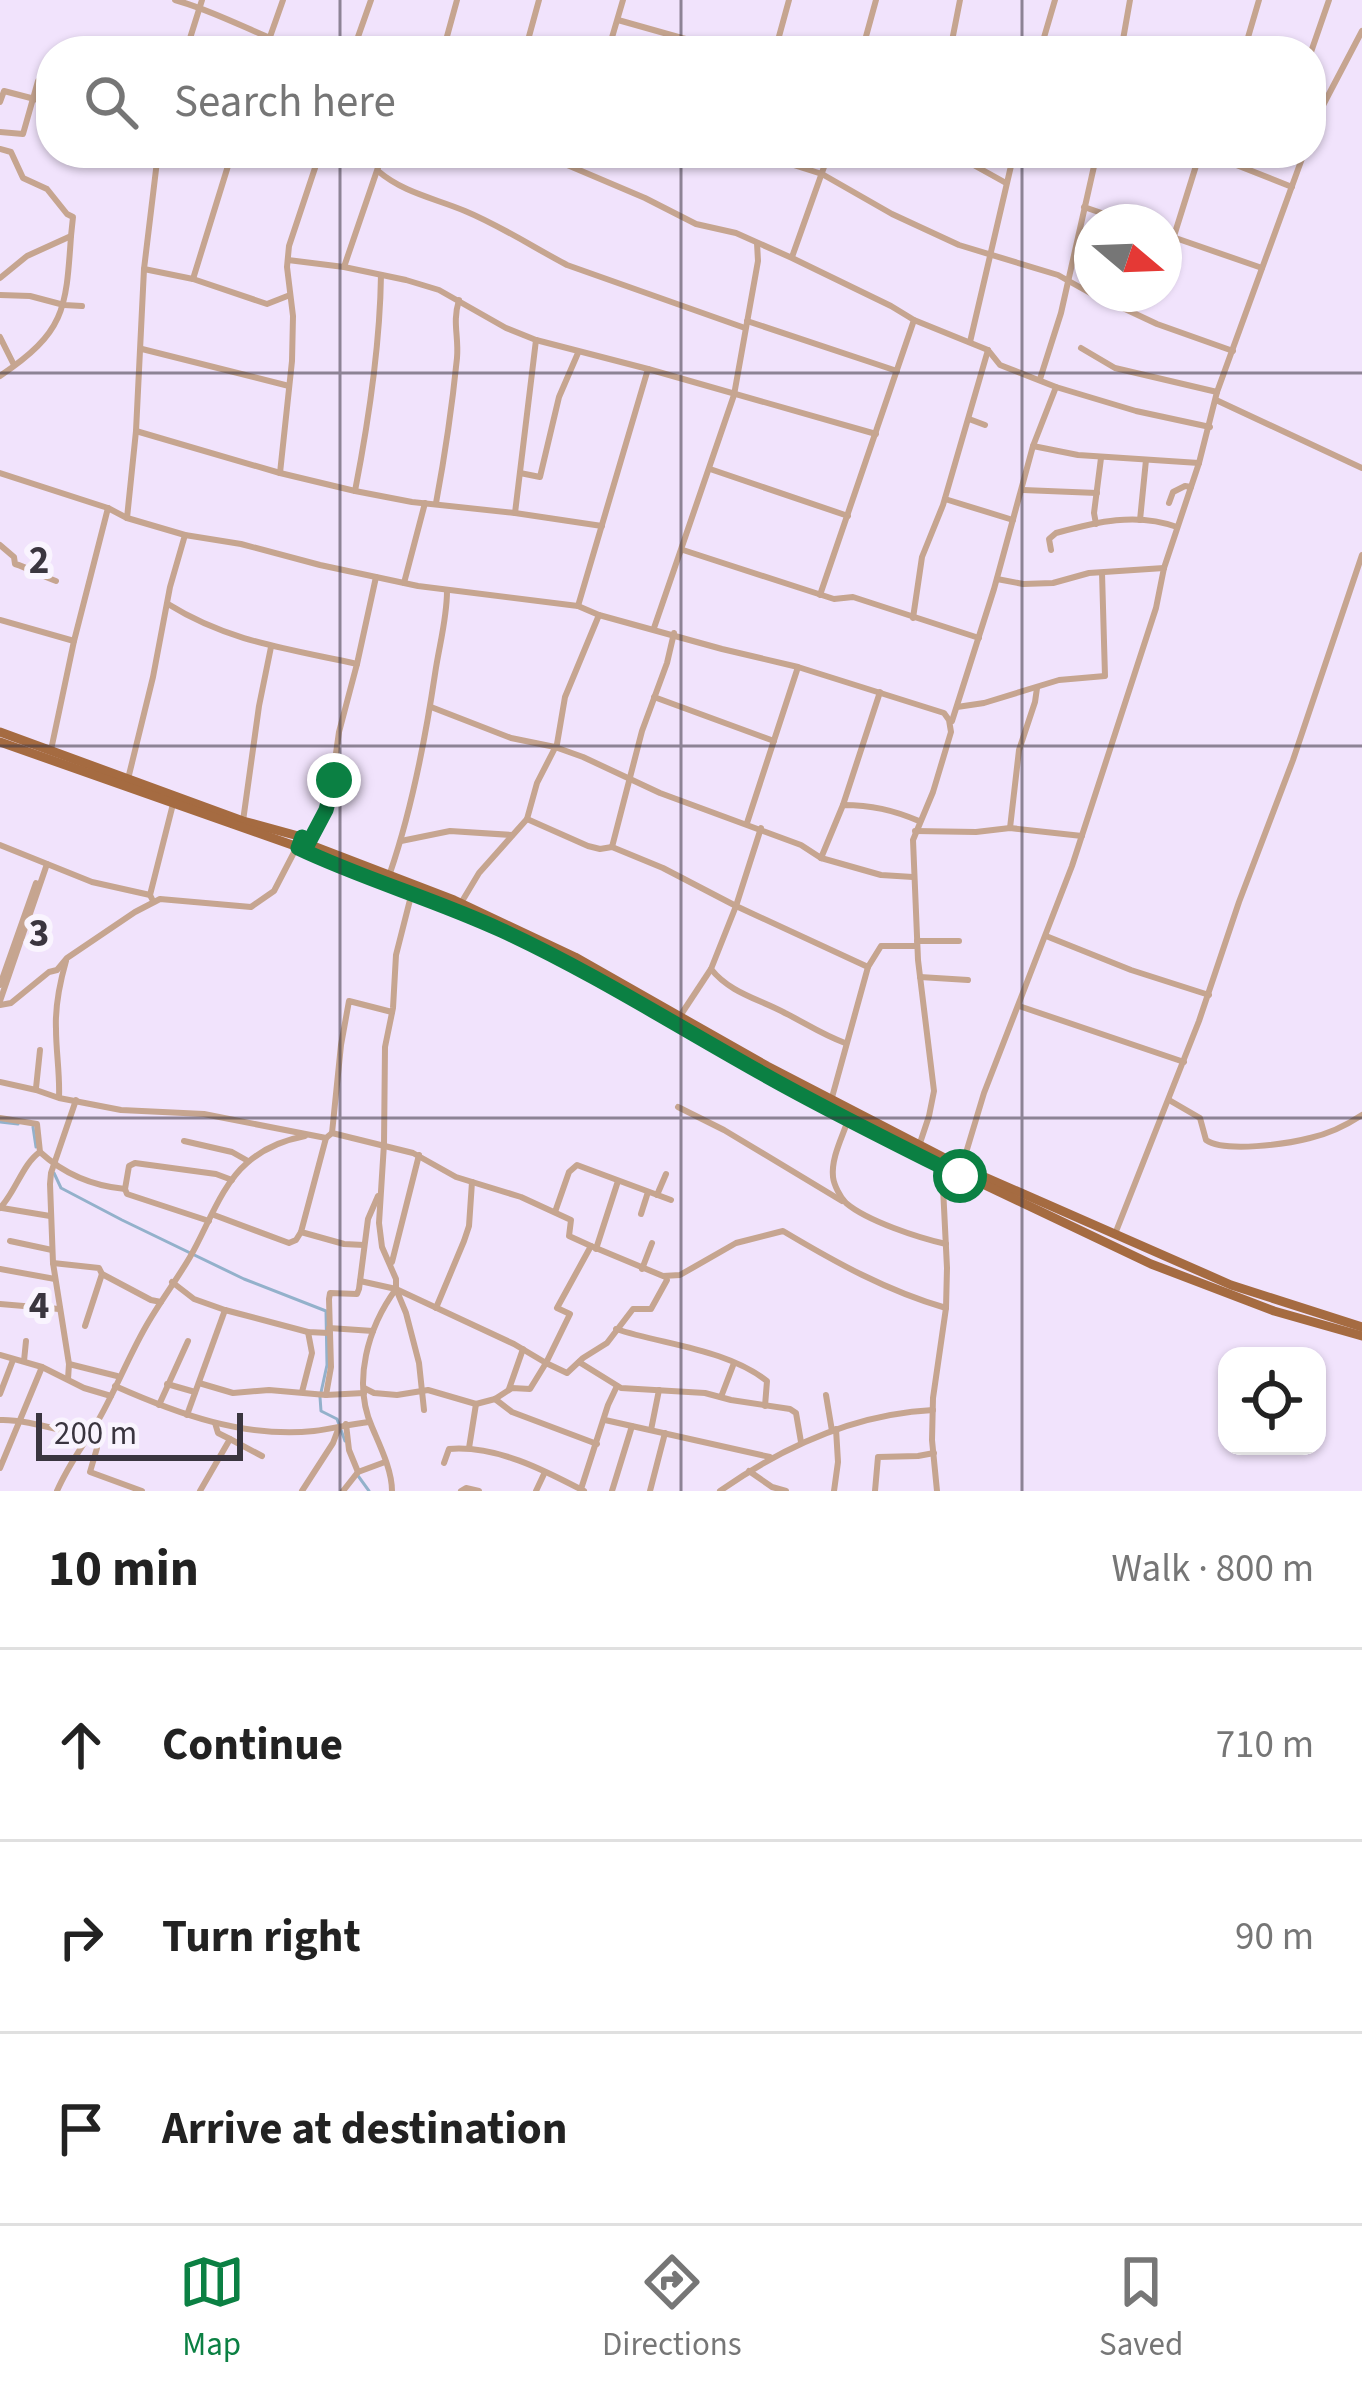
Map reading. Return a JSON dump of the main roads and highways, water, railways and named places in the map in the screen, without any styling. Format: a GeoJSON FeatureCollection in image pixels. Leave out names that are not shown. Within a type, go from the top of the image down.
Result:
{"type":"FeatureCollection","features":[{"type":"Feature","properties":{"kind":"main road"},"geometry":{"type":"LineString","coordinates":[[1,742],[50,750],[461,903],[575,957],[831,1101],[1113,1240]]}},
{"type":"Feature","properties":{"kind":"main road"},"geometry":{"type":"LineString","coordinates":[[1,742],[173,804],[303,843],[328,862],[412,892],[570,964],[848,1120],[942,1167],[1113,1240],[1362,1331]]}},
{"type":"Feature","properties":{"kind":"waterway"},"geometry":{"type":"LineString","coordinates":[[0,1122],[18,1124]]}},
{"type":"Feature","properties":{"kind":"waterway"},"geometry":{"type":"LineString","coordinates":[[33,1127],[36,1147]]}},
{"type":"Feature","properties":{"kind":"waterway"},"geometry":{"type":"LineString","coordinates":[[54,1173],[61,1188],[122,1220],[244,1279],[326,1311],[327,1365],[321,1411],[337,1419],[345,1441]]}},
{"type":"Feature","properties":{"kind":"waterway"},"geometry":{"type":"LineString","coordinates":[[356,1473],[369,1491]]}}]}
